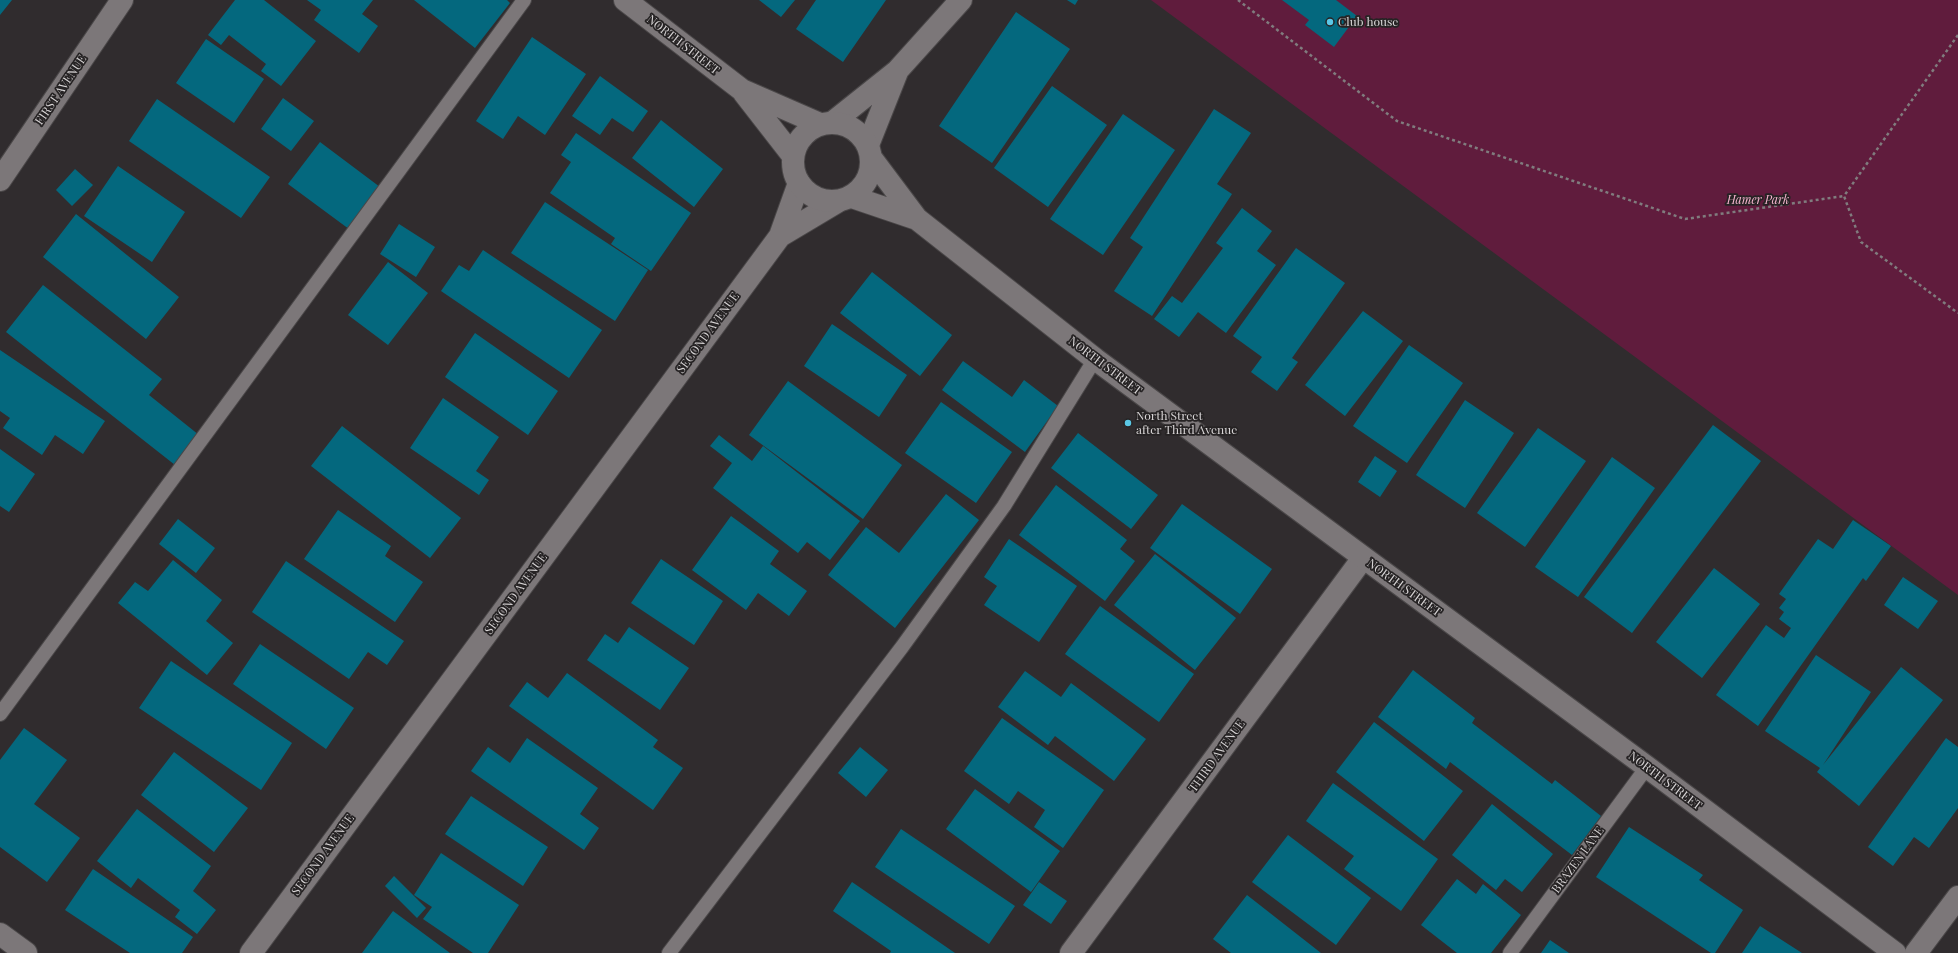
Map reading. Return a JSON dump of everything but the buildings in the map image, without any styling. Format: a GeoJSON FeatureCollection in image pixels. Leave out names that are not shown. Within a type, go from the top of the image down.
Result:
{"type":"FeatureCollection","features":[{"type":"Feature","properties":{"kind":"street","name":"FIRST AVENUE"},"geometry":{"type":"LineString","coordinates":[[0,180],[122,0]]}},
{"type":"Feature","properties":{"kind":"street","name":"NORTH STREET"},"geometry":{"type":"LineString","coordinates":[[625,0],[742,90],[793,156]]}},
{"type":"Feature","properties":{"kind":"street"},"geometry":{"type":"LineString","coordinates":[[897,71],[870,152],[870,174],[863,187],[844,199],[822,200],[808,193],[799,183],[794,170],[793,156],[798,143],[807,132],[826,123],[897,71],[961,0]]}},
{"type":"Feature","properties":{"kind":"street","name":"NORTH STREET"},"geometry":{"type":"LineString","coordinates":[[742,90],[826,123]]}},
{"type":"Feature","properties":{"kind":"street"},"geometry":{"type":"LineString","coordinates":[[826,123],[848,125],[860,133],[870,152]]}},
{"type":"Feature","properties":{"kind":"street","name":"NORTH STREET"},"geometry":{"type":"LineString","coordinates":[[870,152],[917,219],[1094,359],[1647,767],[1895,953]]}},
{"type":"Feature","properties":{"kind":"street","name":"SECOND AVENUE"},"geometry":{"type":"LineString","coordinates":[[251,953],[780,236],[799,183]]}},
{"type":"Feature","properties":{"kind":"street","name":"NORTH STREET"},"geometry":{"type":"LineString","coordinates":[[844,199],[917,219]]}},
{"type":"Feature","properties":{"kind":"street","name":"SECOND AVENUE"},"geometry":{"type":"LineString","coordinates":[[780,236],[844,199]]}},
{"type":"Feature","properties":{"kind":"street","name":"THIRD AVENUE"},"geometry":{"type":"LineString","coordinates":[[1071,953],[1363,558]]}},
{"type":"Feature","properties":{"kind":"street"},"geometry":{"type":"LineString","coordinates":[[1916,953],[1958,897]]}},
{"type":"Feature","properties":{"kind":"street"},"geometry":{"type":"LineString","coordinates":[[0,934],[26,953]]}},
{"type":"Feature","properties":{"kind":"lane"},"geometry":{"type":"LineString","coordinates":[[0,714],[524,0]]}},
{"type":"Feature","properties":{"kind":"lane"},"geometry":{"type":"LineString","coordinates":[[669,953],[902,647],[1004,506],[1094,359]]}},
{"type":"Feature","properties":{"kind":"lane","name":"BRAZEN LANE"},"geometry":{"type":"LineString","coordinates":[[1510,953],[1647,767]]}},
{"type":"Feature","properties":{"kind":"path"},"geometry":{"type":"LineString","coordinates":[[1238,0],[1397,121],[1685,219],[1844,196],[1958,36]]}},
{"type":"Feature","properties":{"kind":"path"},"geometry":{"type":"LineString","coordinates":[[1844,196],[1861,242],[1958,313]]}},
{"type":"Feature","properties":{"kind":"green space","name":"Hamer Park"},"geometry":{"type":"Polygon","coordinates":[[[1151,0],[1958,0],[1958,595],[1151,0]]]}},
{"type":"Feature","properties":{"kind":"place","name":"Club house"},"geometry":{"type":"Point","coordinates":[1330,22]}},
{"type":"Feature","properties":{"kind":"place","name":"North Street after Third Avenue"},"geometry":{"type":"Point","coordinates":[1128,423]}}]}
